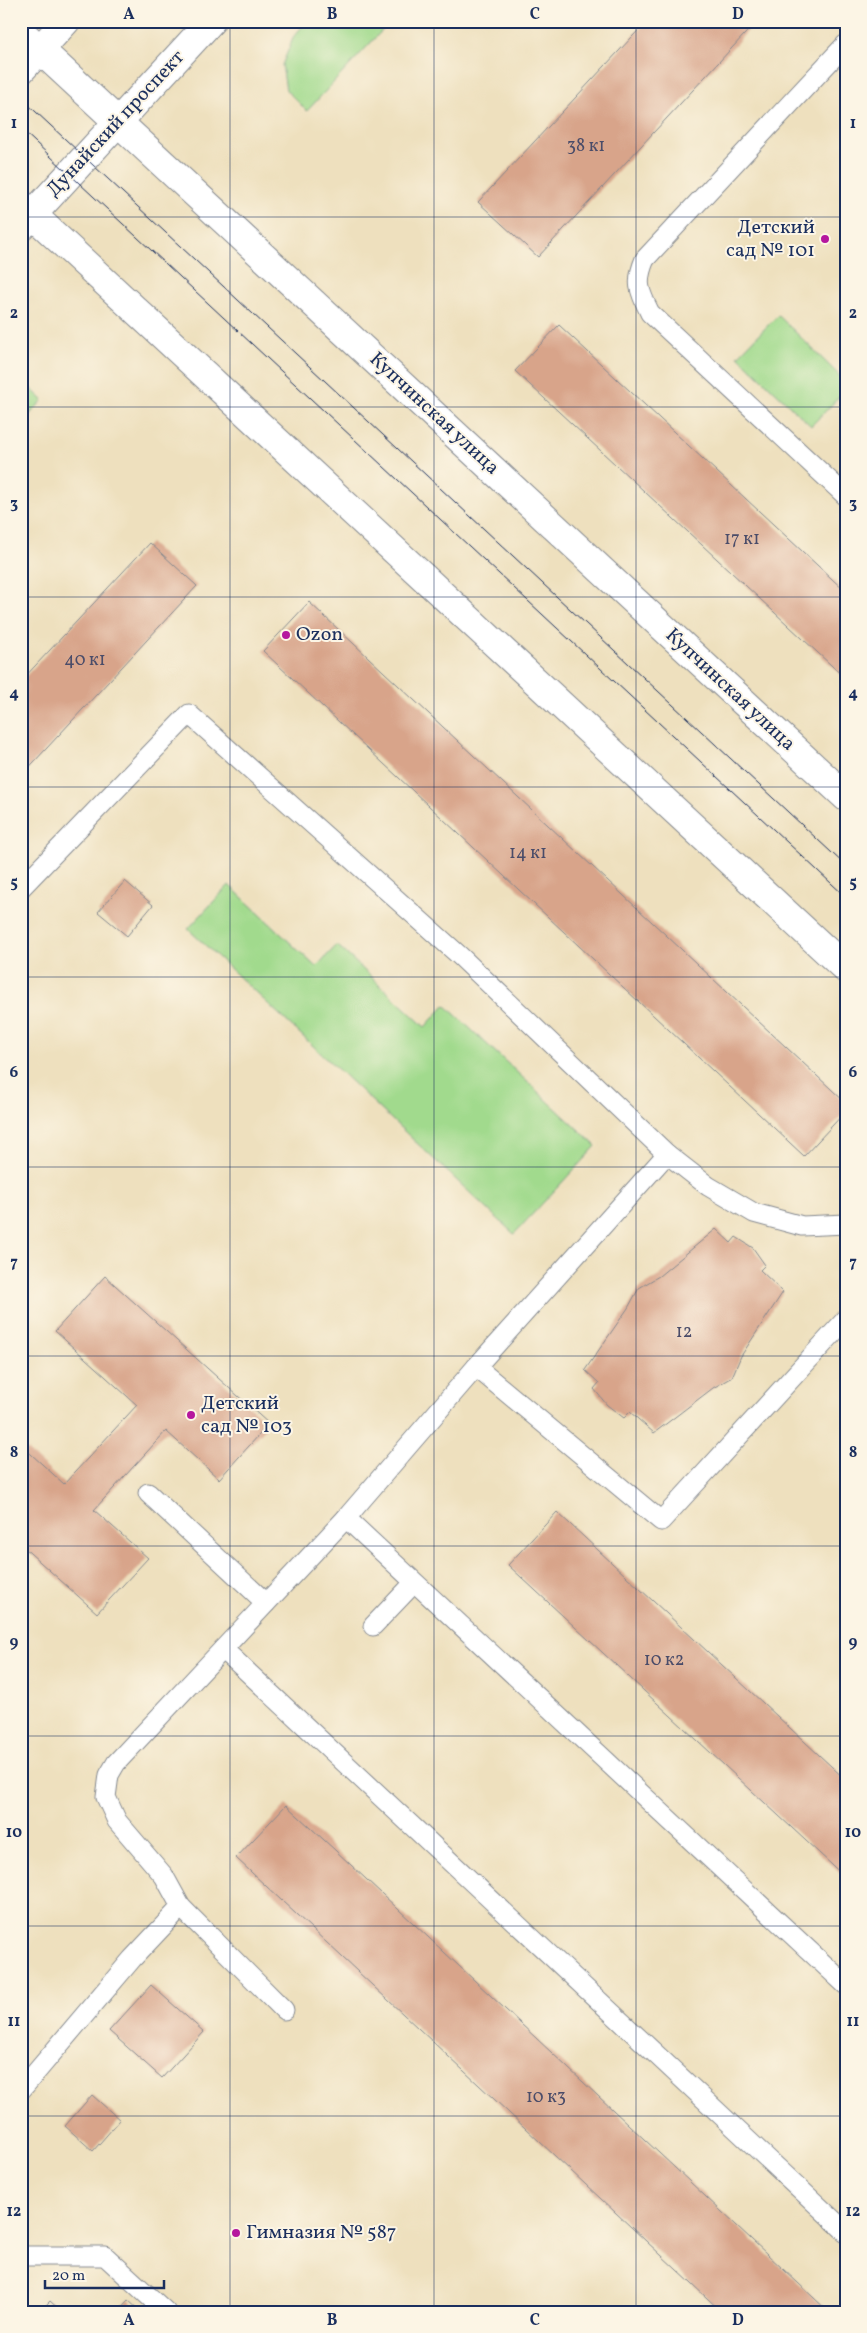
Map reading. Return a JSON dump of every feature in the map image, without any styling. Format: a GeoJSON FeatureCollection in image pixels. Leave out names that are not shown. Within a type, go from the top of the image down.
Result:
{"type":"FeatureCollection","features":[{"type":"Feature","properties":{"kind":"street"},"geometry":{"type":"LineString","coordinates":[[21,70],[31,40],[66,21]]}},
{"type":"Feature","properties":{"kind":"street","name":"Дунайский проспект"},"geometry":{"type":"LineString","coordinates":[[25,215],[119,121],[211,21]]}},
{"type":"Feature","properties":{"kind":"street","name":"Купчинская улица"},"geometry":{"type":"LineString","coordinates":[[31,40],[846,797]]}},
{"type":"Feature","properties":{"kind":"street"},"geometry":{"type":"LineString","coordinates":[[25,215],[846,969]]}},
{"type":"Feature","properties":{"kind":"lane"},"geometry":{"type":"LineString","coordinates":[[846,44],[646,259],[638,276],[640,294],[650,313],[846,496]]}},
{"type":"Feature","properties":{"kind":"lane"},"geometry":{"type":"LineString","coordinates":[[21,888],[188,714],[460,956],[667,1154],[708,1186],[754,1213],[802,1226],[845,1228]]}},
{"type":"Feature","properties":{"kind":"lane"},"geometry":{"type":"LineString","coordinates":[[284,2010],[181,1907],[164,1876],[117,1821],[106,1797],[109,1775],[116,1762],[346,1518],[476,1367],[667,1154]]}},
{"type":"Feature","properties":{"kind":"lane"},"geometry":{"type":"LineString","coordinates":[[476,1367],[661,1521],[846,1319]]}},
{"type":"Feature","properties":{"kind":"lane"},"geometry":{"type":"LineString","coordinates":[[148,1492],[266,1603]]}},
{"type":"Feature","properties":{"kind":"lane"},"geometry":{"type":"LineString","coordinates":[[346,1518],[846,1985]]}},
{"type":"Feature","properties":{"kind":"lane"},"geometry":{"type":"LineString","coordinates":[[373,1626],[414,1582]]}},
{"type":"Feature","properties":{"kind":"lane"},"geometry":{"type":"LineString","coordinates":[[223,1649],[846,2232]]}},
{"type":"Feature","properties":{"kind":"lane"},"geometry":{"type":"LineString","coordinates":[[21,2090],[132,1959],[181,1907]]}},
{"type":"Feature","properties":{"kind":"lane"},"geometry":{"type":"LineString","coordinates":[[21,2256],[104,2256],[166,2312]]}},
{"type":"Feature","properties":{"kind":"green space"},"geometry":{"type":"Polygon","coordinates":[[[307,21],[391,21],[307,111],[286,90],[282,65],[294,36],[307,21]]]}},
{"type":"Feature","properties":{"kind":"green space"},"geometry":{"type":"Polygon","coordinates":[[[778,315],[846,382],[846,390],[811,426],[738,356],[778,315]]]}},
{"type":"Feature","properties":{"kind":"green space"},"geometry":{"type":"Polygon","coordinates":[[[21,380],[43,400],[21,424],[21,380]]]}},
{"type":"Feature","properties":{"kind":"green space"},"geometry":{"type":"Polygon","coordinates":[[[229,885],[316,967],[337,945],[425,1027],[445,1005],[596,1146],[514,1234],[188,929],[229,885]]]}},
{"type":"Feature","properties":{"kind":"building"},"geometry":{"type":"Polygon","coordinates":[[[647,21],[757,21],[538,257],[478,202],[647,21]]]}},
{"type":"Feature","properties":{"kind":"building"},"geometry":{"type":"Polygon","coordinates":[[[559,325],[846,592],[846,679],[515,371],[559,325]]]}},
{"type":"Feature","properties":{"kind":"building"},"geometry":{"type":"Polygon","coordinates":[[[150,543],[197,586],[21,776],[21,681],[150,543]]]}},
{"type":"Feature","properties":{"kind":"building"},"geometry":{"type":"Polygon","coordinates":[[[309,602],[846,1103],[846,1111],[804,1156],[263,651],[309,602]]]}},
{"type":"Feature","properties":{"kind":"building"},"geometry":{"type":"Polygon","coordinates":[[[125,881],[153,905],[127,936],[98,912],[125,881]]]}},
{"type":"Feature","properties":{"kind":"building"},"geometry":{"type":"Polygon","coordinates":[[[716,1229],[731,1243],[736,1237],[753,1248],[765,1265],[760,1270],[783,1292],[741,1356],[732,1377],[713,1388],[654,1433],[630,1412],[624,1418],[607,1405],[594,1389],[599,1383],[585,1370],[628,1308],[639,1288],[659,1276],[716,1229]]]}},
{"type":"Feature","properties":{"kind":"building"},"geometry":{"type":"Polygon","coordinates":[[[105,1276],[269,1424],[219,1479],[166,1431],[94,1510],[148,1558],[97,1613],[21,1545],[21,1445],[64,1484],[137,1405],[55,1331],[105,1276]]]}},
{"type":"Feature","properties":{"kind":"building"},"geometry":{"type":"Polygon","coordinates":[[[557,1512],[846,1780],[846,1878],[508,1565],[557,1512]]]}},
{"type":"Feature","properties":{"kind":"building"},"geometry":{"type":"Polygon","coordinates":[[[286,1805],[829,2312],[722,2312],[236,1858],[286,1805]]]}},
{"type":"Feature","properties":{"kind":"building"},"geometry":{"type":"Polygon","coordinates":[[[151,1985],[204,2032],[162,2078],[109,2031],[151,1985]]]}},
{"type":"Feature","properties":{"kind":"building"},"geometry":{"type":"Polygon","coordinates":[[[92,2095],[120,2120],[93,2151],[65,2126],[92,2095]]]}},
{"type":"Feature","properties":{"kind":"building"},"geometry":{"type":"Polygon","coordinates":[[[128,2300],[141,2312],[117,2312],[128,2300]]]}},
{"type":"Feature","properties":{"kind":"building"},"geometry":{"type":"Polygon","coordinates":[[[50,2301],[62,2312],[39,2312],[50,2301]]]}},
{"type":"Feature","properties":{"kind":"tram line"},"geometry":{"type":"LineString","coordinates":[[21,98],[846,866]]}},
{"type":"Feature","properties":{"kind":"tram line"},"geometry":{"type":"LineString","coordinates":[[21,129],[846,897]]}},
{"type":"Feature","properties":{"kind":"place","name":"Детский сад № 101"},"geometry":{"type":"Point","coordinates":[825,239]}},
{"type":"Feature","properties":{"kind":"place","name":"Ozon"},"geometry":{"type":"Point","coordinates":[286,635]}},
{"type":"Feature","properties":{"kind":"place","name":"Детский сад № 103"},"geometry":{"type":"Point","coordinates":[191,1415]}},
{"type":"Feature","properties":{"kind":"place","name":"Гимназия № 587"},"geometry":{"type":"Point","coordinates":[236,2233]}}]}
